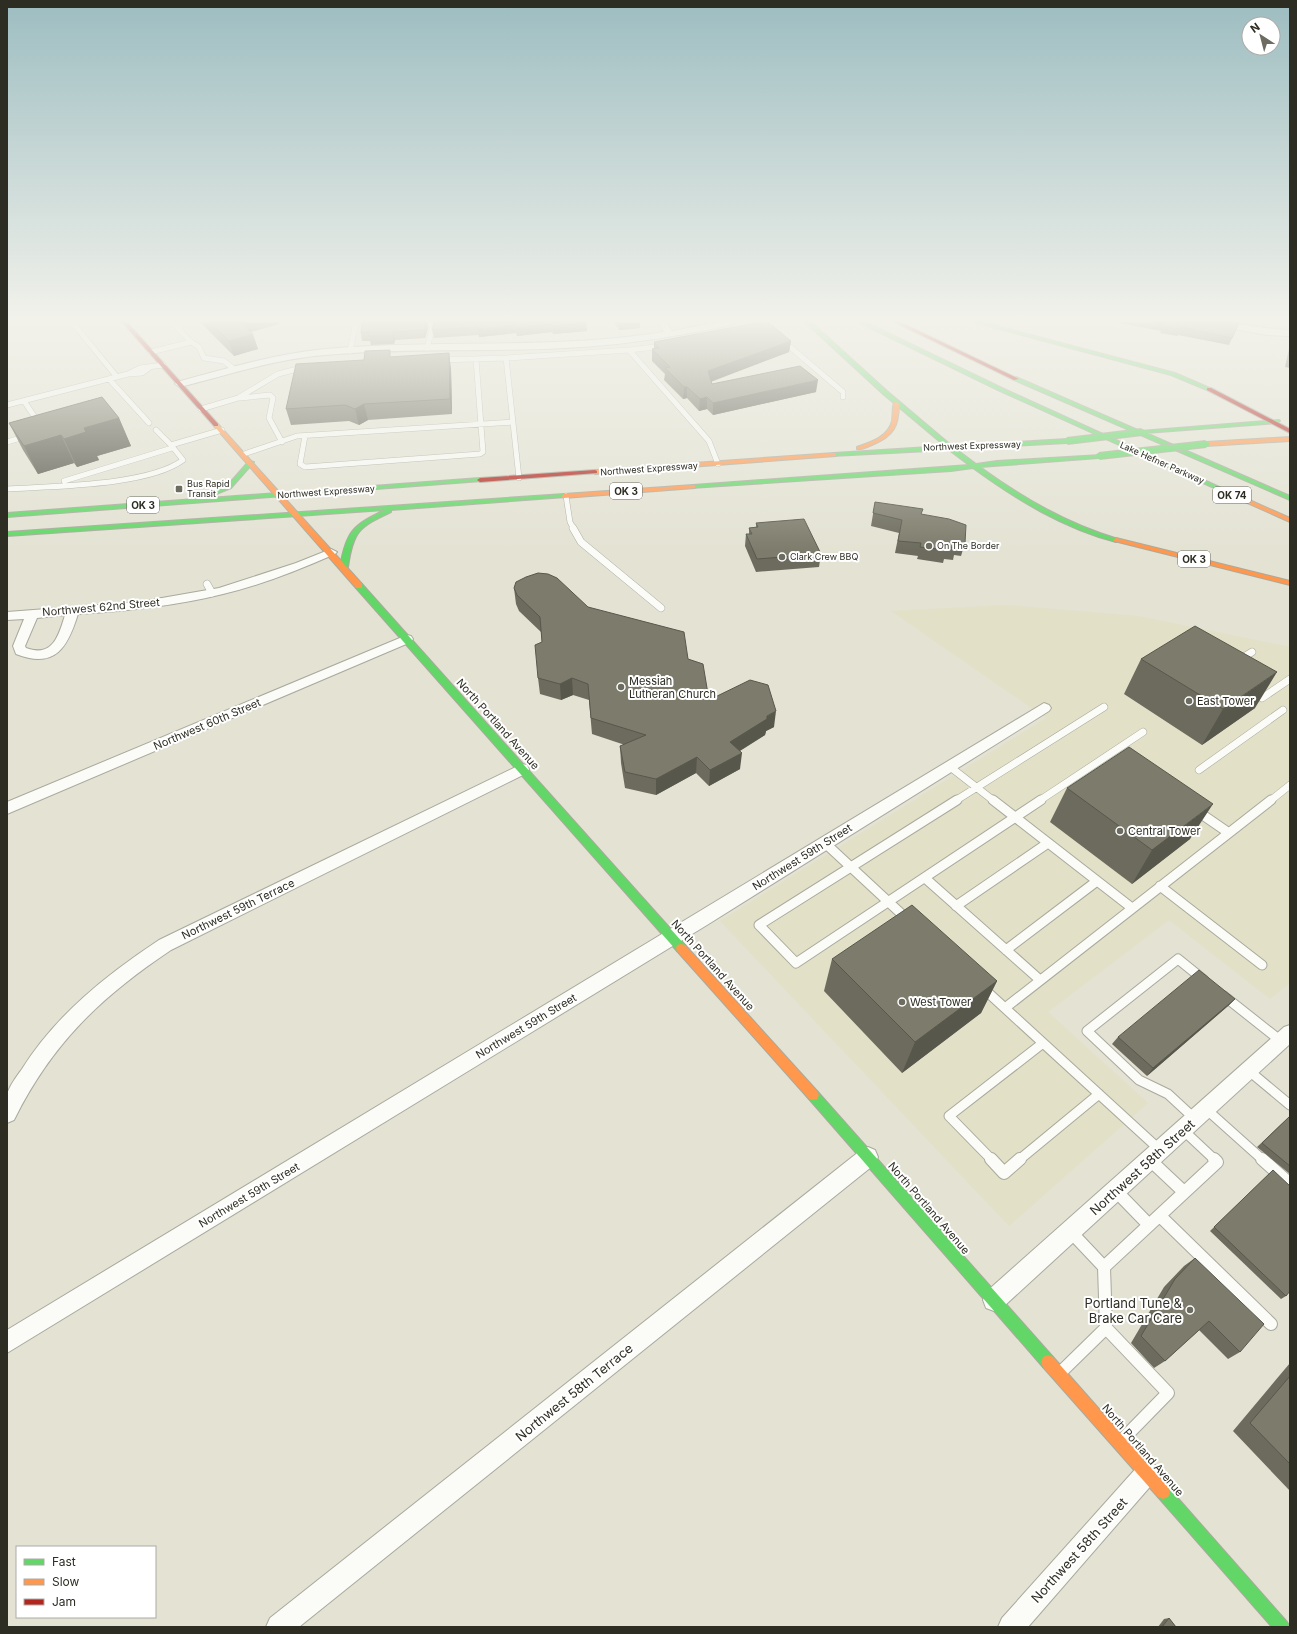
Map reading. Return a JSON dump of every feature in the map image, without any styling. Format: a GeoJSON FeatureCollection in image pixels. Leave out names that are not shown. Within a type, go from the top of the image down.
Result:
{"type":"FeatureCollection","features":[{"type":"Feature","properties":{"kind":"main road","name":"North Portland Avenue"},"geometry":{"type":"LineString","coordinates":[[192,398],[244,454],[868,1157],[1282,1627]]}},
{"type":"Feature","properties":{"kind":"main road"},"geometry":{"type":"LineString","coordinates":[[891,398],[974,466]]}},
{"type":"Feature","properties":{"kind":"main road","name":"Lake Hefner Parkway"},"geometry":{"type":"LineString","coordinates":[[1018,398],[1290,520]]}},
{"type":"Feature","properties":{"kind":"main road","name":"Lake Hefner Parkway"},"geometry":{"type":"LineString","coordinates":[[1060,398],[1290,498]]}},
{"type":"Feature","properties":{"kind":"main road"},"geometry":{"type":"LineString","coordinates":[[1230,398],[1290,431]]}},
{"type":"Feature","properties":{"kind":"main road"},"geometry":{"type":"LineString","coordinates":[[843,454],[875,442],[886,435],[893,428],[896,421],[896,403]]}},
{"type":"Feature","properties":{"kind":"main road","name":"Northwest Expressway"},"geometry":{"type":"LineString","coordinates":[[7,515],[843,454],[1067,441],[1290,420]]}},
{"type":"Feature","properties":{"kind":"main road","name":"Northwest Expressway"},"geometry":{"type":"LineString","coordinates":[[7,534],[295,513],[566,496],[1099,456],[1206,444],[1290,440]]}},
{"type":"Feature","properties":{"kind":"main road"},"geometry":{"type":"LineString","coordinates":[[193,502],[229,487],[251,462]]}},
{"type":"Feature","properties":{"kind":"main road","name":"OK 3"},"geometry":{"type":"LineString","coordinates":[[974,466],[1038,510],[1091,532],[1131,544],[1290,583]]}},
{"type":"Feature","properties":{"kind":"main road"},"geometry":{"type":"LineString","coordinates":[[344,567],[347,542],[354,530],[365,522],[398,506]]}},
{"type":"Feature","properties":{"kind":"street","name":"Northwest 62nd Street"},"geometry":{"type":"LineString","coordinates":[[7,616],[138,606],[300,565],[331,552]]}},
{"type":"Feature","properties":{"kind":"street"},"geometry":{"type":"LineString","coordinates":[[32,614],[19,646],[21,651],[34,655],[52,650],[59,646],[73,611]]}},
{"type":"Feature","properties":{"kind":"street","name":"Northwest 60th Street"},"geometry":{"type":"LineString","coordinates":[[7,808],[407,639]]}},
{"type":"Feature","properties":{"kind":"street","name":"Northwest 59th Street"},"geometry":{"type":"LineString","coordinates":[[7,1342],[672,937],[1044,708]]}},
{"type":"Feature","properties":{"kind":"street","name":"Northwest 59th Terrace"},"geometry":{"type":"LineString","coordinates":[[7,1114],[17,1092],[61,1031],[96,995],[130,968],[165,945],[522,769]]}},
{"type":"Feature","properties":{"kind":"street","name":"Northwest 58th Street"},"geometry":{"type":"LineString","coordinates":[[994,1300],[1286,1037]]}},
{"type":"Feature","properties":{"kind":"street","name":"Northwest 58th Terrace"},"geometry":{"type":"LineString","coordinates":[[279,1627],[868,1157]]}},
{"type":"Feature","properties":{"kind":"street","name":"Northwest 58th Street"},"geometry":{"type":"LineString","coordinates":[[1011,1627],[1147,1473]]}},
{"type":"Feature","properties":{"kind":"lane"},"geometry":{"type":"LineString","coordinates":[[7,405],[31,398]]}},
{"type":"Feature","properties":{"kind":"lane"},"geometry":{"type":"LineString","coordinates":[[127,398],[149,423]]}},
{"type":"Feature","properties":{"kind":"lane"},"geometry":{"type":"LineString","coordinates":[[201,409],[237,398]]}},
{"type":"Feature","properties":{"kind":"lane"},"geometry":{"type":"LineString","coordinates":[[273,398],[269,418],[276,427],[276,434],[282,442]]}},
{"type":"Feature","properties":{"kind":"lane"},"geometry":{"type":"LineString","coordinates":[[305,436],[300,464],[305,467],[476,455],[483,452],[479,398]]}},
{"type":"Feature","properties":{"kind":"lane"},"geometry":{"type":"LineString","coordinates":[[510,398],[519,478]]}},
{"type":"Feature","properties":{"kind":"lane"},"geometry":{"type":"LineString","coordinates":[[671,398],[709,441],[718,464]]}},
{"type":"Feature","properties":{"kind":"lane"},"geometry":{"type":"LineString","coordinates":[[24,400],[44,432]]}},
{"type":"Feature","properties":{"kind":"lane"},"geometry":{"type":"LineString","coordinates":[[244,454],[297,436],[513,422]]}},
{"type":"Feature","properties":{"kind":"lane"},"geometry":{"type":"LineString","coordinates":[[7,489],[133,479],[175,467],[183,460],[156,430]]}},
{"type":"Feature","properties":{"kind":"lane"},"geometry":{"type":"LineString","coordinates":[[50,486],[222,430]]}},
{"type":"Feature","properties":{"kind":"lane"},"geometry":{"type":"LineString","coordinates":[[7,442],[37,434]]}},
{"type":"Feature","properties":{"kind":"lane"},"geometry":{"type":"LineString","coordinates":[[566,496],[570,522],[582,542],[661,608]]}},
{"type":"Feature","properties":{"kind":"lane"},"geometry":{"type":"LineString","coordinates":[[1232,664],[1252,652]]}},
{"type":"Feature","properties":{"kind":"lane"},"geometry":{"type":"LineString","coordinates":[[1262,698],[1290,679]]}},
{"type":"Feature","properties":{"kind":"lane"},"geometry":{"type":"LineString","coordinates":[[1104,707],[758,925],[796,963],[1015,817],[1116,755],[1143,732]]}},
{"type":"Feature","properties":{"kind":"lane"},"geometry":{"type":"LineString","coordinates":[[1199,770],[1282,710]]}},
{"type":"Feature","properties":{"kind":"lane"},"geometry":{"type":"LineString","coordinates":[[949,766],[1132,908]]}},
{"type":"Feature","properties":{"kind":"lane"},"geometry":{"type":"LineString","coordinates":[[1005,1008],[1290,785]]}},
{"type":"Feature","properties":{"kind":"lane"},"geometry":{"type":"LineString","coordinates":[[1190,806],[1229,833]]}},
{"type":"Feature","properties":{"kind":"lane"},"geometry":{"type":"LineString","coordinates":[[825,843],[918,928]]}},
{"type":"Feature","properties":{"kind":"lane"},"geometry":{"type":"LineString","coordinates":[[956,906],[1048,843]]}},
{"type":"Feature","properties":{"kind":"lane"},"geometry":{"type":"LineString","coordinates":[[925,878],[1040,980]]}},
{"type":"Feature","properties":{"kind":"lane"},"geometry":{"type":"LineString","coordinates":[[1006,950],[1097,881]]}},
{"type":"Feature","properties":{"kind":"lane"},"geometry":{"type":"LineString","coordinates":[[1160,886],[1262,965]]}},
{"type":"Feature","properties":{"kind":"lane"},"geometry":{"type":"LineString","coordinates":[[1286,1037],[1178,959],[1087,1031],[1139,1080],[1168,1094],[1194,1119],[1290,1184]]}},
{"type":"Feature","properties":{"kind":"lane"},"geometry":{"type":"LineString","coordinates":[[976,981],[1099,1094],[1155,1155],[1184,1192]]}},
{"type":"Feature","properties":{"kind":"lane"},"geometry":{"type":"LineString","coordinates":[[1043,1043],[949,1116],[1004,1173],[1099,1094]]}},
{"type":"Feature","properties":{"kind":"lane"},"geometry":{"type":"LineString","coordinates":[[1248,1070],[1290,1105]]}},
{"type":"Feature","properties":{"kind":"lane"},"geometry":{"type":"LineString","coordinates":[[1104,1268],[1217,1162],[1194,1119]]}},
{"type":"Feature","properties":{"kind":"lane"},"geometry":{"type":"LineString","coordinates":[[1115,1190],[1149,1225]]}},
{"type":"Feature","properties":{"kind":"lane"},"geometry":{"type":"LineString","coordinates":[[1160,1216],[1271,1324]]}},
{"type":"Feature","properties":{"kind":"lane"},"geometry":{"type":"LineString","coordinates":[[1070,1231],[1104,1268],[1106,1328],[1168,1393],[1120,1442]]}},
{"type":"Feature","properties":{"kind":"lane"},"geometry":{"type":"LineString","coordinates":[[1060,1374],[1106,1328]]}},
{"type":"Feature","properties":{"kind":"shaded area"},"geometry":{"type":"Polygon","coordinates":[[[1007,605],[1138,616],[1290,647],[1290,983],[1270,999],[1169,920],[1048,1012],[1148,1103],[1009,1226],[720,921],[1046,718],[891,611],[1007,605]]]}},
{"type":"Feature","properties":{"kind":"building"},"geometry":{"type":"Polygon","coordinates":[[[98,398],[103,398],[119,418],[84,428],[86,432],[64,439],[61,435],[24,446],[9,423],[98,398]]]}},
{"type":"Feature","properties":{"kind":"building"},"geometry":{"type":"Polygon","coordinates":[[[288,398],[450,398],[364,404],[355,409],[345,405],[286,409],[288,398]]]}},
{"type":"Feature","properties":{"kind":"building"},"geometry":{"type":"Polygon","coordinates":[[[708,398],[735,398],[713,403],[708,398]]]}},
{"type":"Feature","properties":{"kind":"building"},"geometry":{"type":"Polygon","coordinates":[[[875,502],[923,509],[921,514],[949,519],[966,525],[965,543],[956,543],[956,548],[946,546],[946,550],[920,547],[921,543],[898,541],[902,520],[873,513],[875,502]]]}},
{"type":"Feature","properties":{"kind":"building"},"geometry":{"type":"Polygon","coordinates":[[[804,519],[821,554],[757,559],[746,534],[752,534],[749,528],[758,527],[756,523],[804,519]]]}},
{"type":"Feature","properties":{"kind":"building","name":"Messiah Lutheran Church"},"geometry":{"type":"Polygon","coordinates":[[[538,573],[548,574],[557,578],[588,607],[684,632],[688,659],[703,664],[709,700],[750,680],[768,685],[776,711],[767,716],[767,719],[730,742],[742,753],[710,770],[697,757],[656,779],[625,772],[620,746],[646,735],[591,718],[588,684],[572,678],[560,684],[538,678],[535,645],[542,642],[540,617],[517,595],[514,588],[516,582],[538,573]]]}},
{"type":"Feature","properties":{"kind":"building"},"geometry":{"type":"Polygon","coordinates":[[[1195,626],[1277,672],[1223,709],[1141,659],[1195,626]]]}},
{"type":"Feature","properties":{"kind":"building"},"geometry":{"type":"Polygon","coordinates":[[[1129,747],[1213,804],[1152,850],[1067,788],[1129,747]]]}},
{"type":"Feature","properties":{"kind":"building"},"geometry":{"type":"Polygon","coordinates":[[[912,905],[997,981],[915,1042],[832,959],[912,905]]]}},
{"type":"Feature","properties":{"kind":"building"},"geometry":{"type":"Polygon","coordinates":[[[1199,970],[1235,999],[1153,1068],[1118,1037],[1199,970]]]}},
{"type":"Feature","properties":{"kind":"building"},"geometry":{"type":"Polygon","coordinates":[[[1290,1116],[1290,1166],[1262,1143],[1290,1116]]]}},
{"type":"Feature","properties":{"kind":"building"},"geometry":{"type":"Polygon","coordinates":[[[1273,1170],[1290,1186],[1290,1291],[1286,1296],[1214,1227],[1273,1170]]]}},
{"type":"Feature","properties":{"kind":"building","name":"Portland Tune & Brake Car Care"},"geometry":{"type":"Polygon","coordinates":[[[1195,1258],[1264,1324],[1240,1352],[1209,1321],[1165,1361],[1141,1336],[1175,1279],[1195,1258]]]}},
{"type":"Feature","properties":{"kind":"building"},"geometry":{"type":"Polygon","coordinates":[[[1290,1376],[1290,1464],[1250,1423],[1290,1376]]]}},
{"type":"Feature","properties":{"kind":"building"},"geometry":{"type":"Polygon","coordinates":[[[1169,1618],[1176,1627],[1162,1627],[1169,1618]]]}},
{"type":"Feature","properties":{"kind":"traffic: fast"},"geometry":{"type":"LineString","coordinates":[[892,398],[965,459],[1018,496],[1074,526],[1094,534],[1116,540]]}},
{"type":"Feature","properties":{"kind":"traffic: fast"},"geometry":{"type":"LineString","coordinates":[[1020,398],[1236,496]]}},
{"type":"Feature","properties":{"kind":"traffic: fast"},"geometry":{"type":"LineString","coordinates":[[1060,398],[1290,498]]}},
{"type":"Feature","properties":{"kind":"traffic: fast"},"geometry":{"type":"LineString","coordinates":[[1142,432],[1277,421]]}},
{"type":"Feature","properties":{"kind":"traffic: fast"},"geometry":{"type":"LineString","coordinates":[[1067,441],[1142,432]]}},
{"type":"Feature","properties":{"kind":"traffic: fast"},"geometry":{"type":"LineString","coordinates":[[834,455],[1067,441]]}},
{"type":"Feature","properties":{"kind":"traffic: fast"},"geometry":{"type":"LineString","coordinates":[[1099,456],[1206,444]]}},
{"type":"Feature","properties":{"kind":"traffic: fast"},"geometry":{"type":"LineString","coordinates":[[693,487],[951,469],[997,463],[1099,456]]}},
{"type":"Feature","properties":{"kind":"traffic: fast"},"geometry":{"type":"LineString","coordinates":[[207,496],[229,487],[251,462]]}},
{"type":"Feature","properties":{"kind":"traffic: fast"},"geometry":{"type":"LineString","coordinates":[[7,515],[480,480]]}},
{"type":"Feature","properties":{"kind":"traffic: fast"},"geometry":{"type":"LineString","coordinates":[[7,534],[564,496]]}},
{"type":"Feature","properties":{"kind":"traffic: fast"},"geometry":{"type":"LineString","coordinates":[[344,567],[348,544],[356,530],[361,525],[389,511]]}},
{"type":"Feature","properties":{"kind":"traffic: fast"},"geometry":{"type":"LineString","coordinates":[[359,586],[681,948]]}},
{"type":"Feature","properties":{"kind":"traffic: fast"},"geometry":{"type":"LineString","coordinates":[[813,1095],[1048,1362]]}},
{"type":"Feature","properties":{"kind":"traffic: fast"},"geometry":{"type":"LineString","coordinates":[[1163,1492],[1282,1627]]}},
{"type":"Feature","properties":{"kind":"traffic: slow"},"geometry":{"type":"LineString","coordinates":[[859,448],[883,438],[888,433],[894,422],[896,403]]}},
{"type":"Feature","properties":{"kind":"traffic: slow"},"geometry":{"type":"LineString","coordinates":[[216,425],[359,586]]}},
{"type":"Feature","properties":{"kind":"traffic: slow"},"geometry":{"type":"LineString","coordinates":[[1206,444],[1290,439]]}},
{"type":"Feature","properties":{"kind":"traffic: slow"},"geometry":{"type":"LineString","coordinates":[[595,472],[834,455]]}},
{"type":"Feature","properties":{"kind":"traffic: slow"},"geometry":{"type":"LineString","coordinates":[[564,496],[693,487]]}},
{"type":"Feature","properties":{"kind":"traffic: slow"},"geometry":{"type":"LineString","coordinates":[[1236,496],[1290,520]]}},
{"type":"Feature","properties":{"kind":"traffic: slow"},"geometry":{"type":"LineString","coordinates":[[1116,540],[1290,583]]}},
{"type":"Feature","properties":{"kind":"traffic: slow"},"geometry":{"type":"LineString","coordinates":[[681,948],[813,1095]]}},
{"type":"Feature","properties":{"kind":"traffic: slow"},"geometry":{"type":"LineString","coordinates":[[1048,1362],[1163,1492]]}},
{"type":"Feature","properties":{"kind":"traffic: jam"},"geometry":{"type":"LineString","coordinates":[[192,398],[216,425]]}},
{"type":"Feature","properties":{"kind":"traffic: jam"},"geometry":{"type":"LineString","coordinates":[[1227,398],[1290,431]]}},
{"type":"Feature","properties":{"kind":"traffic: jam"},"geometry":{"type":"LineString","coordinates":[[480,480],[595,472]]}},
{"type":"Feature","properties":{"kind":"place","name":"Bus Rapid Transit"},"geometry":{"type":"Point","coordinates":[179,489]}},
{"type":"Feature","properties":{"kind":"place","name":"On The Border"},"geometry":{"type":"Point","coordinates":[929,546]}},
{"type":"Feature","properties":{"kind":"place","name":"Clark Crew BBQ"},"geometry":{"type":"Point","coordinates":[782,557]}},
{"type":"Feature","properties":{"kind":"place","name":"Messiah Lutheran Church"},"geometry":{"type":"Point","coordinates":[621,687]}},
{"type":"Feature","properties":{"kind":"place","name":"East Tower"},"geometry":{"type":"Point","coordinates":[1189,701]}},
{"type":"Feature","properties":{"kind":"place","name":"Central Tower"},"geometry":{"type":"Point","coordinates":[1120,831]}},
{"type":"Feature","properties":{"kind":"place","name":"West Tower"},"geometry":{"type":"Point","coordinates":[902,1002]}},
{"type":"Feature","properties":{"kind":"place","name":"Portland Tune & Brake Car Care"},"geometry":{"type":"Point","coordinates":[1190,1310]}}]}
